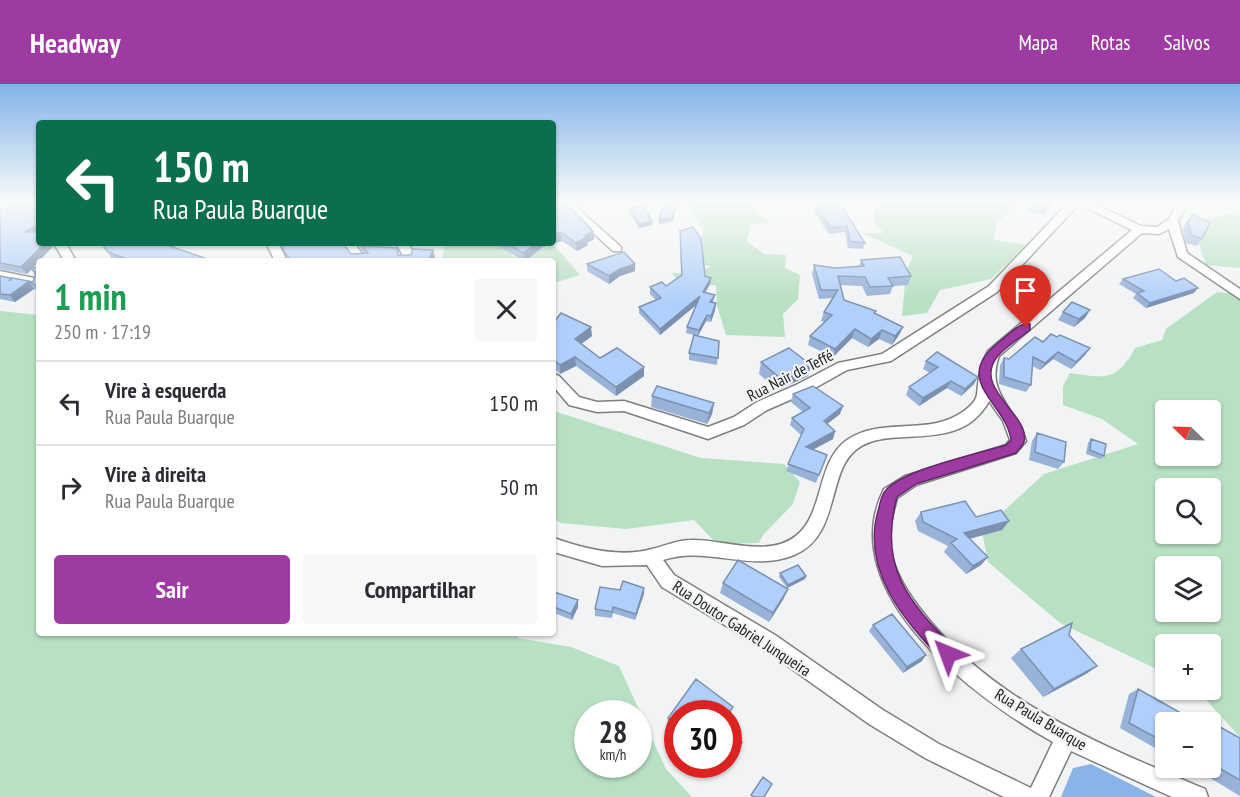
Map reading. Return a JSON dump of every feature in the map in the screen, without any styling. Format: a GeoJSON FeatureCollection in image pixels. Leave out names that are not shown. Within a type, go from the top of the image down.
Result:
{"type":"FeatureCollection","features":[{"type":"Feature","properties":{"kind":"street"},"geometry":{"type":"LineString","coordinates":[[602,235],[617,249]]}},
{"type":"Feature","properties":{"kind":"street","name":"Rua Nair de Teffé"},"geometry":{"type":"LineString","coordinates":[[556,381],[574,401],[597,407],[624,406],[708,433],[739,421],[762,406],[801,389],[843,366],[886,358],[993,289],[1044,235]]}},
{"type":"Feature","properties":{"kind":"street"},"geometry":{"type":"LineString","coordinates":[[556,546],[578,555],[615,561],[651,557],[668,550],[691,547],[769,554],[790,549],[801,542],[820,519],[840,461],[851,444],[869,437],[942,429],[965,418],[982,402],[986,366],[993,354],[1131,235]]}},
{"type":"Feature","properties":{"kind":"street"},"geometry":{"type":"LineString","coordinates":[[1177,235],[1182,255],[1240,295]]}},
{"type":"Feature","properties":{"kind":"street"},"geometry":{"type":"LineString","coordinates":[[350,246],[360,258]]}},
{"type":"Feature","properties":{"kind":"street"},"geometry":{"type":"LineString","coordinates":[[0,275],[36,282]]}},
{"type":"Feature","properties":{"kind":"street","name":"Rua Paula Buarque"},"geometry":{"type":"LineString","coordinates":[[986,379],[993,398],[1016,428],[1018,441],[1011,449],[911,480],[890,494],[884,519],[882,548],[892,584],[914,619],[941,647],[1002,698],[1066,738],[1197,797]]}},
{"type":"Feature","properties":{"kind":"street","name":"Rua Doutor Gabriel Junqueira"},"geometry":{"type":"LineString","coordinates":[[651,557],[668,581],[768,641],[876,717],[932,751],[1027,797]]}},
{"type":"Feature","properties":{"kind":"street"},"geometry":{"type":"LineString","coordinates":[[1038,797],[1066,738]]}},
{"type":"Feature","properties":{"kind":"green space"},"geometry":{"type":"Polygon","coordinates":[[[702,235],[748,235],[747,241],[764,254],[786,255],[785,268],[800,275],[798,299],[783,314],[785,337],[726,335],[717,306],[716,285],[681,286],[672,273],[700,273],[711,266],[680,261],[695,254],[702,235]]]}},
{"type":"Feature","properties":{"kind":"green space"},"geometry":{"type":"Polygon","coordinates":[[[867,235],[995,235],[994,240],[1027,245],[991,279],[940,290],[927,313],[902,316],[906,272],[913,256],[867,235]]]}},
{"type":"Feature","properties":{"kind":"green space"},"geometry":{"type":"Polygon","coordinates":[[[1196,235],[1240,235],[1240,268],[1206,265],[1196,235]]]}},
{"type":"Feature","properties":{"kind":"green space"},"geometry":{"type":"Polygon","coordinates":[[[444,246],[508,246],[513,257],[555,246],[580,275],[556,282],[556,258],[442,258],[444,246]]]}},
{"type":"Feature","properties":{"kind":"green space"},"geometry":{"type":"Polygon","coordinates":[[[1217,292],[1240,294],[1240,737],[1221,716],[1221,712],[1217,712],[1206,700],[1221,700],[1221,634],[1155,634],[1155,668],[1060,623],[988,562],[982,531],[1044,474],[1138,444],[1102,419],[1063,405],[1063,386],[1070,373],[1092,376],[1109,375],[1122,367],[1135,348],[1162,340],[1166,329],[1217,292]]]}},
{"type":"Feature","properties":{"kind":"green space"},"geometry":{"type":"Polygon","coordinates":[[[0,311],[36,315],[36,636],[517,636],[571,647],[619,666],[635,700],[574,700],[574,778],[652,778],[652,738],[664,765],[664,778],[674,778],[692,797],[0,797],[0,311]]]}},
{"type":"Feature","properties":{"kind":"green space"},"geometry":{"type":"Polygon","coordinates":[[[556,412],[701,458],[784,464],[800,482],[793,504],[763,535],[759,543],[717,544],[694,520],[626,529],[561,523],[556,520],[556,412]]]}},
{"type":"Feature","properties":{"kind":"water"},"geometry":{"type":"Polygon","coordinates":[[[1091,764],[1156,797],[1061,797],[1073,768],[1091,764]]]}},
{"type":"Feature","properties":{"kind":"building"},"geometry":{"type":"Polygon","coordinates":[[[0,235],[36,235],[36,246],[42,246],[21,267],[0,263],[0,235]]]}},
{"type":"Feature","properties":{"kind":"building"},"geometry":{"type":"Polygon","coordinates":[[[565,235],[586,235],[587,237],[576,243],[565,235]]]}},
{"type":"Feature","properties":{"kind":"building"},"geometry":{"type":"Polygon","coordinates":[[[680,235],[699,235],[701,239],[705,276],[711,278],[703,292],[715,295],[710,302],[716,303],[711,316],[707,315],[699,330],[687,327],[700,296],[660,329],[639,307],[661,298],[650,287],[662,282],[666,286],[682,275],[680,235]]]}},
{"type":"Feature","properties":{"kind":"building"},"geometry":{"type":"Polygon","coordinates":[[[849,235],[860,235],[865,243],[850,241],[849,235]]]}},
{"type":"Feature","properties":{"kind":"building"},"geometry":{"type":"Polygon","coordinates":[[[170,246],[204,258],[124,258],[108,252],[104,247],[170,246]]]}},
{"type":"Feature","properties":{"kind":"building"},"geometry":{"type":"Polygon","coordinates":[[[282,246],[345,246],[351,254],[368,253],[362,246],[397,248],[398,255],[411,255],[413,249],[433,250],[429,258],[289,258],[282,246]]]}},
{"type":"Feature","properties":{"kind":"building"},"geometry":{"type":"Polygon","coordinates":[[[512,246],[533,246],[523,253],[512,246]]]}},
{"type":"Feature","properties":{"kind":"building"},"geometry":{"type":"Polygon","coordinates":[[[624,252],[635,264],[609,276],[587,264],[624,252]]]}},
{"type":"Feature","properties":{"kind":"building"},"geometry":{"type":"Polygon","coordinates":[[[900,257],[911,276],[888,278],[893,286],[870,287],[865,277],[838,276],[844,300],[876,311],[874,313],[903,327],[895,336],[882,330],[871,339],[855,329],[835,349],[810,336],[832,315],[824,312],[838,290],[821,290],[814,265],[835,268],[864,266],[861,260],[900,257]]]}},
{"type":"Feature","properties":{"kind":"building"},"geometry":{"type":"Polygon","coordinates":[[[1159,269],[1176,281],[1184,278],[1198,288],[1150,303],[1137,293],[1144,291],[1123,279],[1159,269]]]}},
{"type":"Feature","properties":{"kind":"building"},"geometry":{"type":"Polygon","coordinates":[[[36,272],[36,285],[28,282],[10,295],[0,294],[0,276],[11,278],[9,281],[13,278],[33,282],[36,272]]]}},
{"type":"Feature","properties":{"kind":"building"},"geometry":{"type":"Polygon","coordinates":[[[1072,302],[1090,310],[1079,319],[1063,312],[1072,302]]]}},
{"type":"Feature","properties":{"kind":"building"},"geometry":{"type":"Polygon","coordinates":[[[561,313],[591,327],[575,339],[600,358],[617,348],[644,367],[616,387],[575,357],[560,365],[556,362],[556,319],[561,313]]]}},
{"type":"Feature","properties":{"kind":"building"},"geometry":{"type":"Polygon","coordinates":[[[1051,334],[1057,337],[1060,335],[1090,348],[1076,362],[1058,352],[1045,363],[1033,357],[1031,385],[1004,377],[1004,358],[1009,359],[1035,337],[1043,342],[1051,334]]]}},
{"type":"Feature","properties":{"kind":"building"},"geometry":{"type":"Polygon","coordinates":[[[694,335],[719,341],[718,358],[689,353],[694,335]]]}},
{"type":"Feature","properties":{"kind":"building"},"geometry":{"type":"Polygon","coordinates":[[[789,348],[811,365],[781,379],[761,362],[789,348]]]}},
{"type":"Feature","properties":{"kind":"building"},"geometry":{"type":"Polygon","coordinates":[[[937,352],[978,377],[965,389],[951,381],[923,398],[909,387],[938,367],[926,361],[937,352]]]}},
{"type":"Feature","properties":{"kind":"building"},"geometry":{"type":"Polygon","coordinates":[[[657,386],[714,403],[709,413],[652,396],[657,386]]]}},
{"type":"Feature","properties":{"kind":"building"},"geometry":{"type":"Polygon","coordinates":[[[813,386],[843,406],[824,421],[835,431],[806,447],[827,455],[819,475],[788,464],[804,429],[792,418],[810,408],[793,394],[813,386]]]}},
{"type":"Feature","properties":{"kind":"building"},"geometry":{"type":"Polygon","coordinates":[[[1037,433],[1066,442],[1064,462],[1035,452],[1037,433]]]}},
{"type":"Feature","properties":{"kind":"building"},"geometry":{"type":"Polygon","coordinates":[[[1091,439],[1106,444],[1104,456],[1090,450],[1091,439]]]}},
{"type":"Feature","properties":{"kind":"building"},"geometry":{"type":"Polygon","coordinates":[[[965,501],[976,517],[1001,510],[1009,521],[964,533],[988,557],[973,566],[951,543],[957,539],[923,522],[921,512],[965,501]]]}},
{"type":"Feature","properties":{"kind":"building"},"geometry":{"type":"Polygon","coordinates":[[[738,560],[788,589],[773,613],[723,583],[738,560]]]}},
{"type":"Feature","properties":{"kind":"building"},"geometry":{"type":"Polygon","coordinates":[[[798,565],[806,576],[788,585],[780,573],[798,565]]]}},
{"type":"Feature","properties":{"kind":"building"},"geometry":{"type":"Polygon","coordinates":[[[623,581],[644,588],[636,614],[613,607],[612,612],[595,609],[600,587],[620,590],[623,581]]]}},
{"type":"Feature","properties":{"kind":"building"},"geometry":{"type":"Polygon","coordinates":[[[556,593],[578,600],[571,614],[556,608],[556,593]]]}},
{"type":"Feature","properties":{"kind":"building"},"geometry":{"type":"Polygon","coordinates":[[[892,614],[926,655],[907,667],[873,625],[892,614]]]}},
{"type":"Feature","properties":{"kind":"building"},"geometry":{"type":"Polygon","coordinates":[[[1072,623],[1069,635],[1097,666],[1054,689],[1021,649],[1072,623]]]}},
{"type":"Feature","properties":{"kind":"building"},"geometry":{"type":"Polygon","coordinates":[[[696,679],[724,700],[681,700],[696,679]]]}},
{"type":"Feature","properties":{"kind":"building"},"geometry":{"type":"Polygon","coordinates":[[[1138,689],[1179,712],[1155,712],[1155,737],[1129,723],[1138,689]]]}},
{"type":"Feature","properties":{"kind":"building"},"geometry":{"type":"Polygon","coordinates":[[[1221,728],[1240,738],[1240,780],[1221,769],[1221,728]]]}},
{"type":"Feature","properties":{"kind":"building"},"geometry":{"type":"Polygon","coordinates":[[[763,777],[772,784],[764,797],[754,797],[751,795],[763,777]]]}},
{"type":"Feature","properties":{"kind":"route"},"geometry":{"type":"LineString","coordinates":[[948,654],[914,619],[892,584],[882,548],[884,519],[890,494],[911,480],[1011,449],[1018,441],[1016,428],[993,398],[986,379],[986,366],[993,354],[1026,327]]}}]}
